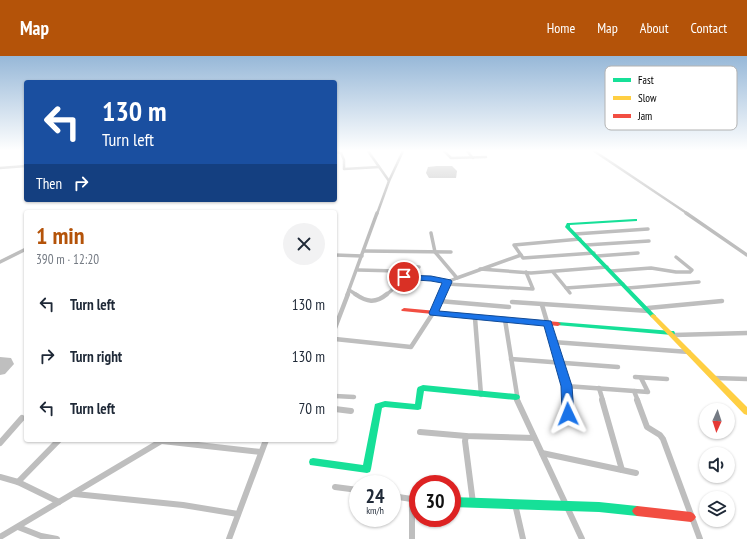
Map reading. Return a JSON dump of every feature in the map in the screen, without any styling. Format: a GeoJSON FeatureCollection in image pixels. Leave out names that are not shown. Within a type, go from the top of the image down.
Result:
{"type":"FeatureCollection","features":[{"type":"Feature","properties":{"kind":"street"},"geometry":{"type":"LineString","coordinates":[[384,174],[389,181]]}},
{"type":"Feature","properties":{"kind":"street"},"geometry":{"type":"LineString","coordinates":[[337,323],[358,270],[392,174]]}},
{"type":"Feature","properties":{"kind":"street"},"geometry":{"type":"LineString","coordinates":[[629,174],[747,255]]}},
{"type":"Feature","properties":{"kind":"street"},"geometry":{"type":"LineString","coordinates":[[635,220],[567,225],[747,412]]}},
{"type":"Feature","properties":{"kind":"street"},"geometry":{"type":"LineString","coordinates":[[574,234],[648,229]]}},
{"type":"Feature","properties":{"kind":"street"},"geometry":{"type":"LineString","coordinates":[[431,233],[435,252],[457,278]]}},
{"type":"Feature","properties":{"kind":"street"},"geometry":{"type":"LineString","coordinates":[[580,240],[514,245],[523,258],[638,253]]}},
{"type":"Feature","properties":{"kind":"street"},"geometry":{"type":"LineString","coordinates":[[586,245],[649,240]]}},
{"type":"Feature","properties":{"kind":"street"},"geometry":{"type":"LineString","coordinates":[[0,262],[24,250]]}},
{"type":"Feature","properties":{"kind":"street"},"geometry":{"type":"LineString","coordinates":[[364,251],[451,252]]}},
{"type":"Feature","properties":{"kind":"street"},"geometry":{"type":"LineString","coordinates":[[337,255],[362,256]]}},
{"type":"Feature","properties":{"kind":"street"},"geometry":{"type":"LineString","coordinates":[[337,339],[411,347],[433,313],[447,283],[480,269],[521,255]]}},
{"type":"Feature","properties":{"kind":"street"},"geometry":{"type":"LineString","coordinates":[[480,269],[526,272],[651,268],[676,272],[690,272],[692,270],[676,257]]}},
{"type":"Feature","properties":{"kind":"street"},"geometry":{"type":"LineString","coordinates":[[349,290],[366,301],[375,302],[392,290],[401,266],[419,267]]}},
{"type":"Feature","properties":{"kind":"street"},"geometry":{"type":"LineString","coordinates":[[358,270],[398,271]]}},
{"type":"Feature","properties":{"kind":"street"},"geometry":{"type":"LineString","coordinates":[[396,277],[431,278],[447,283],[533,289],[526,272]]}},
{"type":"Feature","properties":{"kind":"street"},"geometry":{"type":"LineString","coordinates":[[552,272],[570,293]]}},
{"type":"Feature","properties":{"kind":"street"},"geometry":{"type":"LineString","coordinates":[[566,288],[699,282]]}},
{"type":"Feature","properties":{"kind":"street"},"geometry":{"type":"LineString","coordinates":[[439,301],[509,308]]}},
{"type":"Feature","properties":{"kind":"street"},"geometry":{"type":"LineString","coordinates":[[512,302],[542,305],[649,310],[722,301]]}},
{"type":"Feature","properties":{"kind":"street"},"geometry":{"type":"LineString","coordinates":[[542,305],[566,386],[568,414]]}},
{"type":"Feature","properties":{"kind":"street"},"geometry":{"type":"LineString","coordinates":[[404,310],[475,318],[673,334],[747,332]]}},
{"type":"Feature","properties":{"kind":"street"},"geometry":{"type":"LineString","coordinates":[[475,318],[482,395]]}},
{"type":"Feature","properties":{"kind":"street"},"geometry":{"type":"LineString","coordinates":[[505,320],[516,397],[582,539]]}},
{"type":"Feature","properties":{"kind":"street"},"geometry":{"type":"LineString","coordinates":[[553,342],[689,352]]}},
{"type":"Feature","properties":{"kind":"street"},"geometry":{"type":"LineString","coordinates":[[511,360],[618,367]]}},
{"type":"Feature","properties":{"kind":"street"},"geometry":{"type":"LineString","coordinates":[[566,386],[648,392],[638,378],[667,379]]}},
{"type":"Feature","properties":{"kind":"street"},"geometry":{"type":"LineString","coordinates":[[714,378],[747,379]]}},
{"type":"Feature","properties":{"kind":"street"},"geometry":{"type":"LineString","coordinates":[[314,462],[367,469],[378,406],[381,404],[416,407],[419,405],[421,389],[423,388],[482,395],[516,397]]}},
{"type":"Feature","properties":{"kind":"street"},"geometry":{"type":"LineString","coordinates":[[598,388],[622,470]]}},
{"type":"Feature","properties":{"kind":"street"},"geometry":{"type":"LineString","coordinates":[[634,391],[647,427],[664,439],[700,539]]}},
{"type":"Feature","properties":{"kind":"street"},"geometry":{"type":"LineString","coordinates":[[337,396],[354,397]]}},
{"type":"Feature","properties":{"kind":"street"},"geometry":{"type":"LineString","coordinates":[[337,409],[351,411]]}},
{"type":"Feature","properties":{"kind":"street"},"geometry":{"type":"LineString","coordinates":[[0,443],[22,418]]}},
{"type":"Feature","properties":{"kind":"street"},"geometry":{"type":"LineString","coordinates":[[420,432],[466,436],[534,438]]}},
{"type":"Feature","properties":{"kind":"street"},"geometry":{"type":"LineString","coordinates":[[466,436],[465,441],[473,503]]}},
{"type":"Feature","properties":{"kind":"street"},"geometry":{"type":"LineString","coordinates":[[18,482],[57,442]]}},
{"type":"Feature","properties":{"kind":"street"},"geometry":{"type":"LineString","coordinates":[[0,537],[160,442]]}},
{"type":"Feature","properties":{"kind":"street"},"geometry":{"type":"LineString","coordinates":[[171,442],[261,452]]}},
{"type":"Feature","properties":{"kind":"street"},"geometry":{"type":"LineString","coordinates":[[229,539],[265,442]]}},
{"type":"Feature","properties":{"kind":"street"},"geometry":{"type":"LineString","coordinates":[[542,453],[636,473]]}},
{"type":"Feature","properties":{"kind":"street"},"geometry":{"type":"LineString","coordinates":[[0,476],[18,482],[60,502]]}},
{"type":"Feature","properties":{"kind":"street"},"geometry":{"type":"LineString","coordinates":[[335,487],[349,489]]}},
{"type":"Feature","properties":{"kind":"street"},"geometry":{"type":"LineString","coordinates":[[74,494],[183,505],[238,514]]}},
{"type":"Feature","properties":{"kind":"street"},"geometry":{"type":"LineString","coordinates":[[461,502],[599,507],[691,517]]}},
{"type":"Feature","properties":{"kind":"street"},"geometry":{"type":"LineString","coordinates":[[514,504],[523,539]]}},
{"type":"Feature","properties":{"kind":"street"},"geometry":{"type":"LineString","coordinates":[[18,527],[40,537],[57,539]]}},
{"type":"Feature","properties":{"kind":"street"},"geometry":{"type":"LineString","coordinates":[[412,539],[413,527]]}},
{"type":"Feature","properties":{"kind":"shaded area"},"geometry":{"type":"Polygon","coordinates":[[[426,174],[457,174],[456,178],[429,178],[426,174]]]}},
{"type":"Feature","properties":{"kind":"shaded area"},"geometry":{"type":"Polygon","coordinates":[[[0,357],[11,358],[14,364],[5,374],[0,375],[0,357]]]}},
{"type":"Feature","properties":{"kind":"traffic: fast"},"geometry":{"type":"LineString","coordinates":[[635,220],[569,224],[567,227],[653,316]]}},
{"type":"Feature","properties":{"kind":"traffic: fast"},"geometry":{"type":"LineString","coordinates":[[558,324],[672,333]]}},
{"type":"Feature","properties":{"kind":"traffic: fast"},"geometry":{"type":"LineString","coordinates":[[313,462],[367,469],[378,406],[385,404],[418,407],[421,389],[423,388],[516,397]]}},
{"type":"Feature","properties":{"kind":"traffic: fast"},"geometry":{"type":"LineString","coordinates":[[461,502],[599,507],[637,511]]}},
{"type":"Feature","properties":{"kind":"traffic: slow"},"geometry":{"type":"LineString","coordinates":[[653,316],[747,412]]}},
{"type":"Feature","properties":{"kind":"traffic: jam"},"geometry":{"type":"LineString","coordinates":[[404,310],[558,324]]}},
{"type":"Feature","properties":{"kind":"traffic: jam"},"geometry":{"type":"LineString","coordinates":[[637,511],[691,517]]}},
{"type":"Feature","properties":{"kind":"route"},"geometry":{"type":"LineString","coordinates":[[404,277],[440,279],[448,282],[433,313],[548,324],[566,386],[568,414]]}}]}
